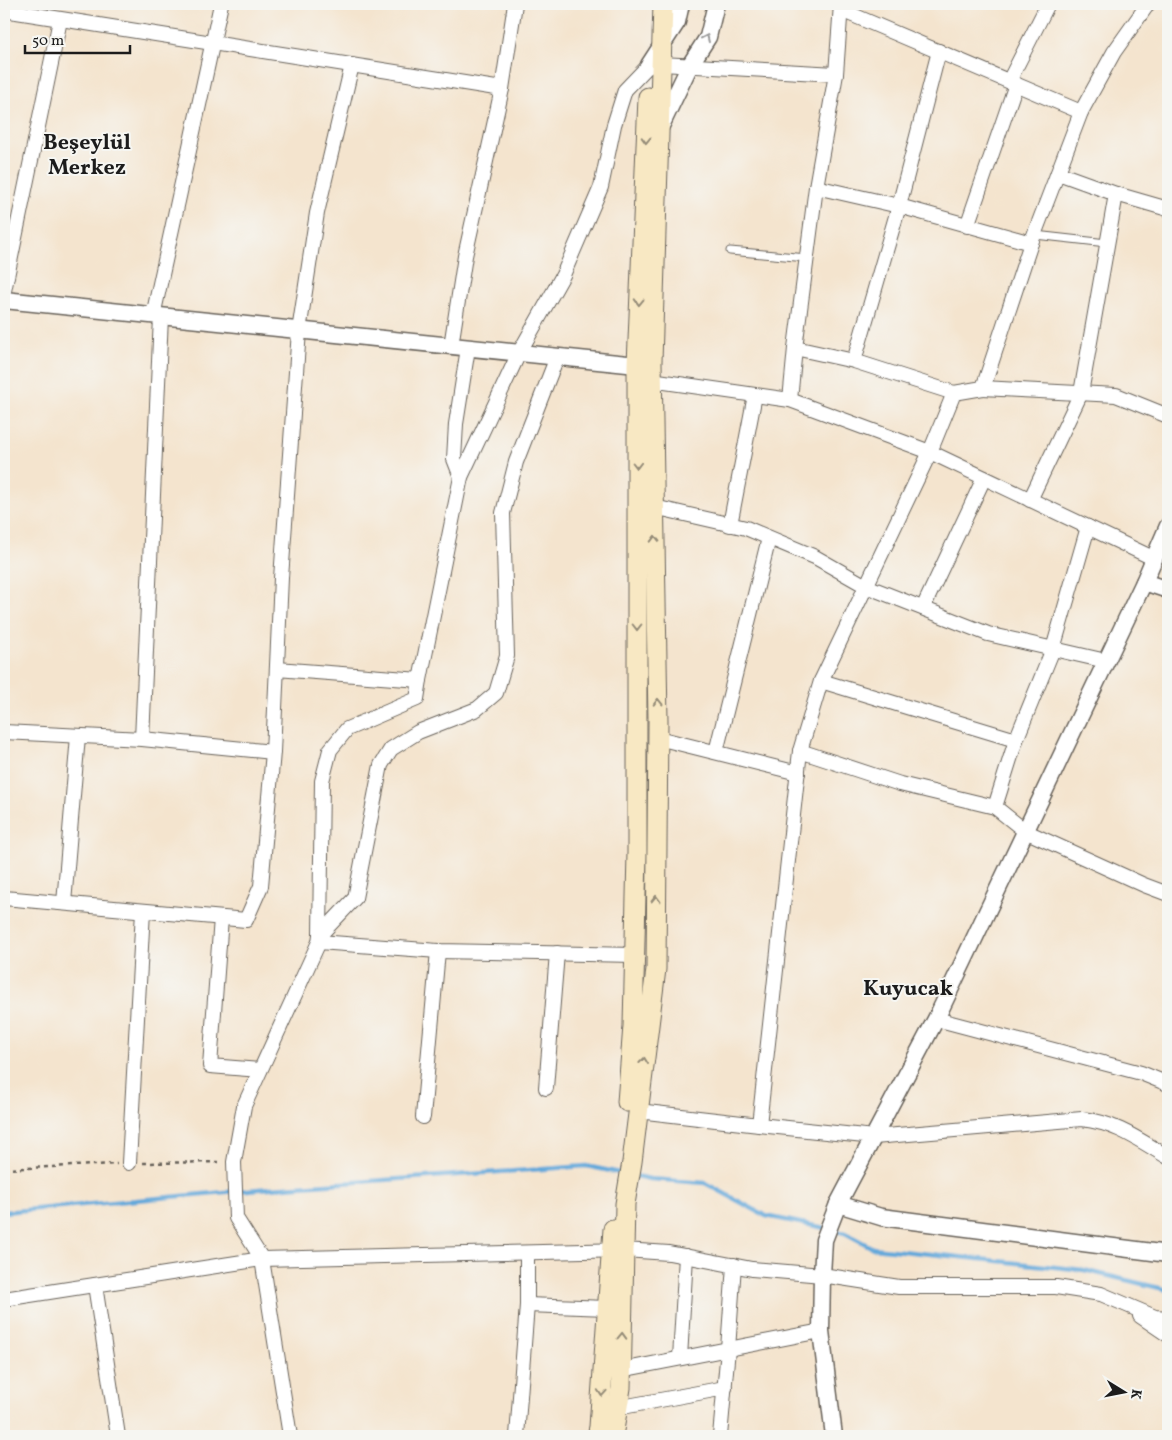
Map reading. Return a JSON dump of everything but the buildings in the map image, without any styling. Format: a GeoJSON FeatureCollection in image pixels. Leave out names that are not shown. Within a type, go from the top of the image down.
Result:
{"type":"FeatureCollection","features":[{"type":"Feature","properties":{"kind":"main road"},"geometry":{"type":"LineString","coordinates":[[613,1436],[621,1388],[618,1251],[620,1204],[632,1110],[656,969],[658,738],[654,507],[647,369],[660,128],[650,4]]}},
{"type":"Feature","properties":{"kind":"main road"},"geometry":{"type":"LineString","coordinates":[[632,1110],[637,853],[637,738],[655,65],[662,44],[663,4]]}},
{"type":"Feature","properties":{"kind":"main road"},"geometry":{"type":"LineString","coordinates":[[637,738],[658,738]]}},
{"type":"Feature","properties":{"kind":"main road"},"geometry":{"type":"LineString","coordinates":[[597,1436],[607,1308],[618,1251]]}},
{"type":"Feature","properties":{"kind":"street"},"geometry":{"type":"LineString","coordinates":[[142,739],[157,316],[221,4]]}},
{"type":"Feature","properties":{"kind":"street"},"geometry":{"type":"LineString","coordinates":[[461,477],[454,459],[465,256],[502,89],[515,4]]}},
{"type":"Feature","properties":{"kind":"street"},"geometry":{"type":"LineString","coordinates":[[662,44],[677,22],[681,4]]}},
{"type":"Feature","properties":{"kind":"street"},"geometry":{"type":"LineString","coordinates":[[660,128],[690,65],[708,37],[716,4]]}},
{"type":"Feature","properties":{"kind":"street"},"geometry":{"type":"LineString","coordinates":[[968,226],[1013,82],[1048,4]]}},
{"type":"Feature","properties":{"kind":"street"},"geometry":{"type":"LineString","coordinates":[[983,388],[1033,239],[1081,112],[1114,52],[1148,4]]}},
{"type":"Feature","properties":{"kind":"street"},"geometry":{"type":"LineString","coordinates":[[790,400],[816,187],[836,74],[841,7],[1081,112]]}},
{"type":"Feature","properties":{"kind":"street"},"geometry":{"type":"LineString","coordinates":[[4,10],[502,89]]}},
{"type":"Feature","properties":{"kind":"street"},"geometry":{"type":"LineString","coordinates":[[4,291],[60,20]]}},
{"type":"Feature","properties":{"kind":"street"},"geometry":{"type":"LineString","coordinates":[[854,361],[939,51]]}},
{"type":"Feature","properties":{"kind":"street"},"geometry":{"type":"LineString","coordinates":[[4,898],[246,920],[261,886],[273,752],[282,568],[299,331],[318,213],[352,65]]}},
{"type":"Feature","properties":{"kind":"street"},"geometry":{"type":"LineString","coordinates":[[320,938],[322,781],[330,750],[347,729],[416,699],[461,477],[519,353],[563,276],[600,187],[614,125],[625,90],[655,65],[690,65],[836,74]]}},
{"type":"Feature","properties":{"kind":"street"},"geometry":{"type":"LineString","coordinates":[[1058,173],[1116,194],[1168,208]]}},
{"type":"Feature","properties":{"kind":"street"},"geometry":{"type":"LineString","coordinates":[[816,187],[898,206],[968,226],[1033,239]]}},
{"type":"Feature","properties":{"kind":"street"},"geometry":{"type":"LineString","coordinates":[[1030,500],[1081,393],[1116,194]]}},
{"type":"Feature","properties":{"kind":"street"},"geometry":{"type":"LineString","coordinates":[[4,300],[557,357],[647,369],[755,395],[790,400],[930,452],[1155,559]]}},
{"type":"Feature","properties":{"kind":"street"},"geometry":{"type":"LineString","coordinates":[[795,348],[854,361],[954,393],[983,388],[1116,394],[1168,416]]}},
{"type":"Feature","properties":{"kind":"street"},"geometry":{"type":"LineString","coordinates":[[290,1436],[262,1259],[236,1218],[234,1162],[244,1106],[320,938],[355,898],[380,765],[391,749],[418,732],[477,709],[496,693],[507,656],[503,513],[516,462],[557,357]]}},
{"type":"Feature","properties":{"kind":"street"},"geometry":{"type":"LineString","coordinates":[[760,1125],[800,751],[821,681],[930,452],[954,393]]}},
{"type":"Feature","properties":{"kind":"street"},"geometry":{"type":"LineString","coordinates":[[730,525],[755,395]]}},
{"type":"Feature","properties":{"kind":"street"},"geometry":{"type":"LineString","coordinates":[[923,608],[984,478]]}},
{"type":"Feature","properties":{"kind":"street"},"geometry":{"type":"LineString","coordinates":[[654,507],[746,528],[815,557],[866,586],[988,634],[1106,661]]}},
{"type":"Feature","properties":{"kind":"street"},"geometry":{"type":"LineString","coordinates":[[834,1436],[821,1331],[824,1240],[835,1212],[936,1018],[1155,559],[1168,526]]}},
{"type":"Feature","properties":{"kind":"street"},"geometry":{"type":"LineString","coordinates":[[995,807],[1016,740],[1053,649],[1088,528]]}},
{"type":"Feature","properties":{"kind":"street"},"geometry":{"type":"LineString","coordinates":[[716,752],[768,538]]}},
{"type":"Feature","properties":{"kind":"street"},"geometry":{"type":"LineString","coordinates":[[1144,582],[1168,590]]}},
{"type":"Feature","properties":{"kind":"street"},"geometry":{"type":"LineString","coordinates":[[277,669],[420,680]]}},
{"type":"Feature","properties":{"kind":"street"},"geometry":{"type":"LineString","coordinates":[[821,681],[1016,740]]}},
{"type":"Feature","properties":{"kind":"street"},"geometry":{"type":"LineString","coordinates":[[4,732],[142,739],[273,752]]}},
{"type":"Feature","properties":{"kind":"street"},"geometry":{"type":"LineString","coordinates":[[64,903],[78,736]]}},
{"type":"Feature","properties":{"kind":"street"},"geometry":{"type":"LineString","coordinates":[[658,738],[798,773]]}},
{"type":"Feature","properties":{"kind":"street"},"geometry":{"type":"LineString","coordinates":[[800,751],[900,784],[995,807],[1025,831],[1168,894]]}},
{"type":"Feature","properties":{"kind":"street"},"geometry":{"type":"LineString","coordinates":[[129,1163],[143,910]]}},
{"type":"Feature","properties":{"kind":"street"},"geometry":{"type":"LineString","coordinates":[[222,918],[210,1066],[260,1070]]}},
{"type":"Feature","properties":{"kind":"street"},"geometry":{"type":"LineString","coordinates":[[320,938],[438,951],[635,954]]}},
{"type":"Feature","properties":{"kind":"street"},"geometry":{"type":"LineString","coordinates":[[423,1117],[438,951]]}},
{"type":"Feature","properties":{"kind":"street"},"geometry":{"type":"LineString","coordinates":[[546,1088],[557,953]]}},
{"type":"Feature","properties":{"kind":"street"},"geometry":{"type":"LineString","coordinates":[[936,1018],[1141,1073],[1168,1084]]}},
{"type":"Feature","properties":{"kind":"street"},"geometry":{"type":"LineString","coordinates":[[632,1110],[874,1137],[1082,1119],[1118,1128],[1168,1157]]}},
{"type":"Feature","properties":{"kind":"street"},"geometry":{"type":"LineString","coordinates":[[835,1212],[1168,1254]]}},
{"type":"Feature","properties":{"kind":"street"},"geometry":{"type":"LineString","coordinates":[[4,1299],[262,1259],[618,1251],[668,1253],[752,1268],[822,1275],[899,1287],[1056,1287],[1100,1294],[1154,1316],[1168,1318]]}},
{"type":"Feature","properties":{"kind":"street"},"geometry":{"type":"LineString","coordinates":[[517,1436],[527,1305],[527,1253]]}},
{"type":"Feature","properties":{"kind":"street"},"geometry":{"type":"LineString","coordinates":[[680,1358],[686,1256]]}},
{"type":"Feature","properties":{"kind":"street"},"geometry":{"type":"LineString","coordinates":[[720,1436],[734,1265]]}},
{"type":"Feature","properties":{"kind":"street"},"geometry":{"type":"LineString","coordinates":[[96,1285],[118,1436]]}},
{"type":"Feature","properties":{"kind":"street"},"geometry":{"type":"LineString","coordinates":[[1124,1304],[1168,1335]]}},
{"type":"Feature","properties":{"kind":"street"},"geometry":{"type":"LineString","coordinates":[[527,1305],[607,1308]]}},
{"type":"Feature","properties":{"kind":"street"},"geometry":{"type":"LineString","coordinates":[[621,1370],[821,1331]]}},
{"type":"Feature","properties":{"kind":"street"},"geometry":{"type":"LineString","coordinates":[[618,1408],[725,1388]]}},
{"type":"Feature","properties":{"kind":"lane"},"geometry":{"type":"LineString","coordinates":[[1033,239],[1107,243]]}},
{"type":"Feature","properties":{"kind":"lane"},"geometry":{"type":"LineString","coordinates":[[730,251],[807,258]]}},
{"type":"Feature","properties":{"kind":"waterway"},"geometry":{"type":"LineString","coordinates":[[4,1212],[270,1188],[586,1166],[625,1174]]}},
{"type":"Feature","properties":{"kind":"waterway"},"geometry":{"type":"LineString","coordinates":[[635,1176],[705,1183],[766,1216],[825,1228]]}},
{"type":"Feature","properties":{"kind":"waterway"},"geometry":{"type":"LineString","coordinates":[[832,1230],[845,1233],[873,1248],[1084,1270],[1168,1290]]}},
{"type":"Feature","properties":{"kind":"district","name":"Beşeylül Merkez"},"geometry":{"type":"Point","coordinates":[87,156]}},
{"type":"Feature","properties":{"kind":"district","name":"Kuyucak"},"geometry":{"type":"Point","coordinates":[908,989]}}]}
